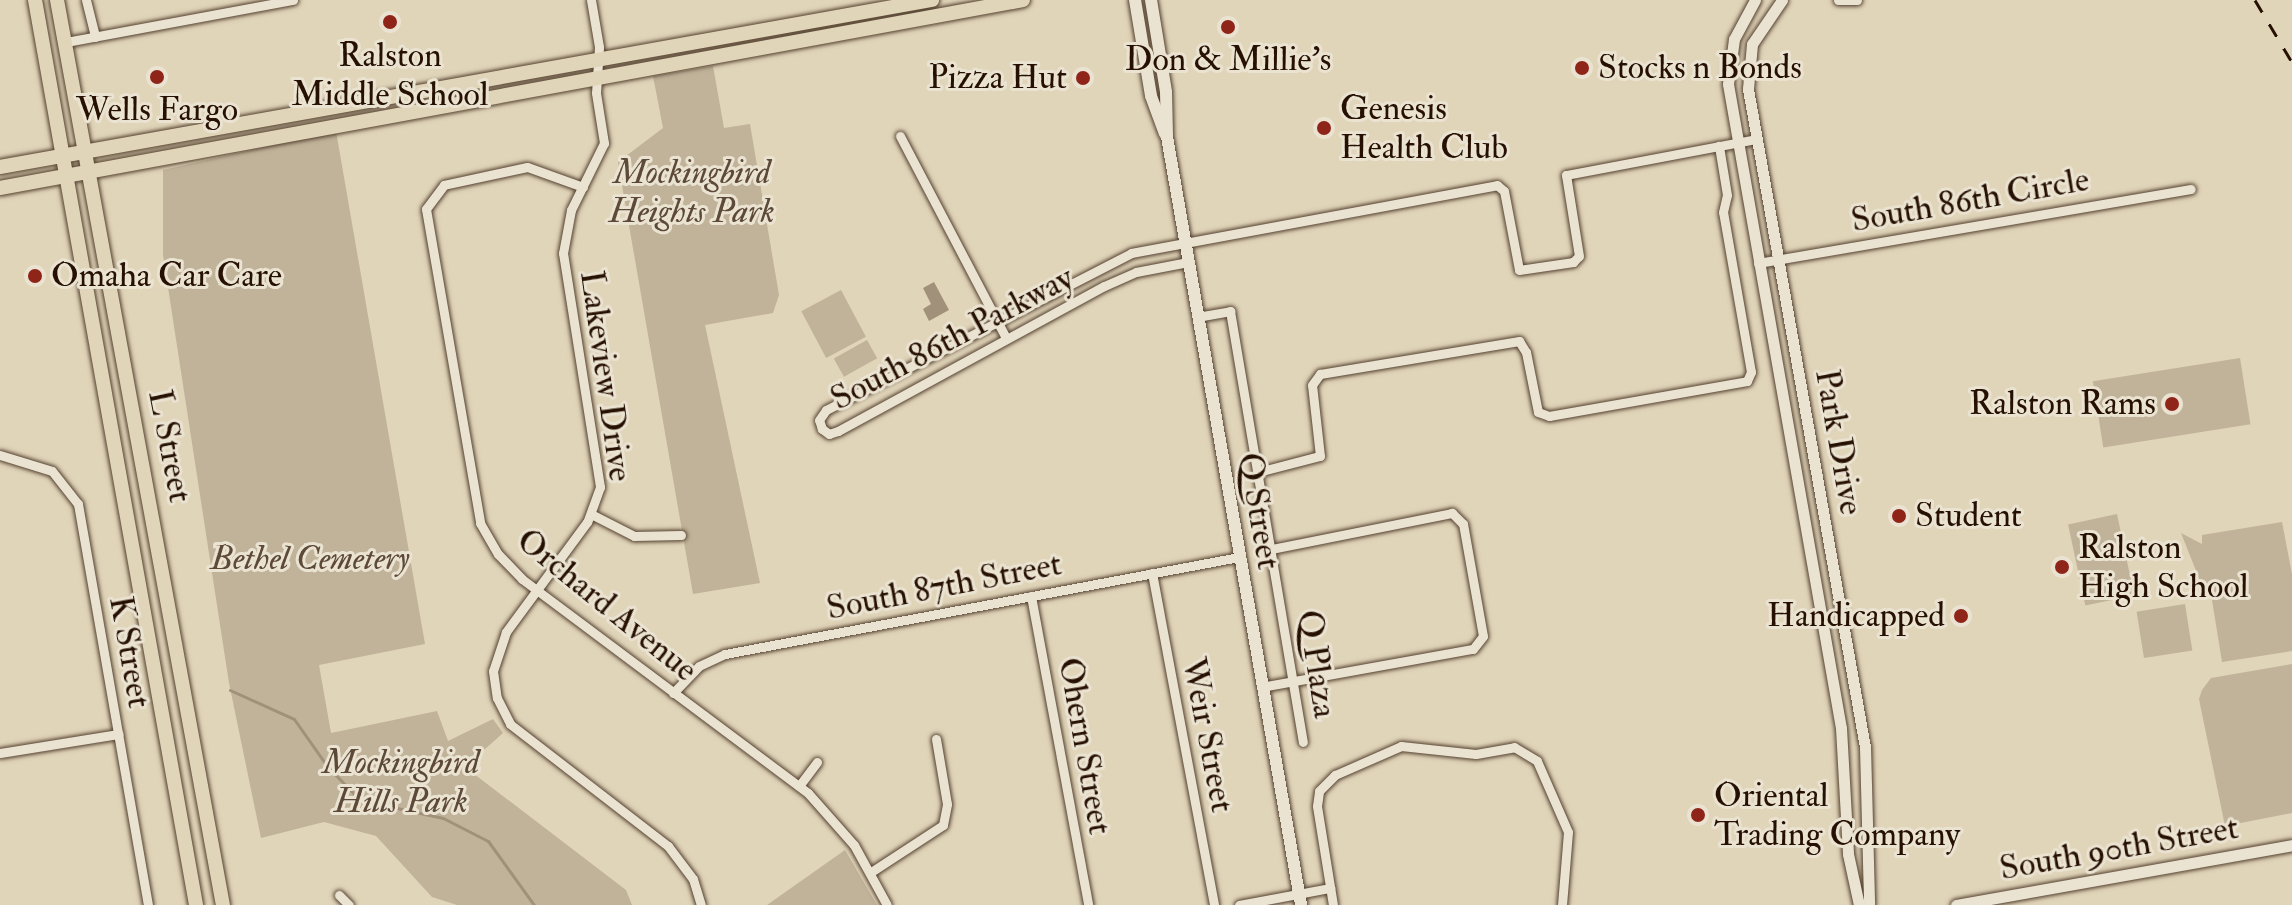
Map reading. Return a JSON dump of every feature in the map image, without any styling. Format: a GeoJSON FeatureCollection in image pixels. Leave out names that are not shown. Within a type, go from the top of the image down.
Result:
{"type":"FeatureCollection","features":[{"type":"Feature","properties":{"kind":"main road","name":"L Street"},"geometry":{"type":"LineString","coordinates":[[35,0],[70,175],[196,905]]}},
{"type":"Feature","properties":{"kind":"main road","name":"L Street"},"geometry":{"type":"LineString","coordinates":[[57,0],[223,905]]}},
{"type":"Feature","properties":{"kind":"main road"},"geometry":{"type":"LineString","coordinates":[[0,167],[932,0]]}},
{"type":"Feature","properties":{"kind":"main road"},"geometry":{"type":"LineString","coordinates":[[0,188],[1023,0]]}},
{"type":"Feature","properties":{"kind":"main road","name":"Q Street"},"geometry":{"type":"LineString","coordinates":[[1135,0],[1151,96],[1167,137]]}},
{"type":"Feature","properties":{"kind":"main road","name":"Q Street"},"geometry":{"type":"LineString","coordinates":[[1151,0],[1166,92],[1167,137],[1184,242],[1298,902]]}},
{"type":"Feature","properties":{"kind":"street"},"geometry":{"type":"LineString","coordinates":[[86,0],[95,37]]}},
{"type":"Feature","properties":{"kind":"street"},"geometry":{"type":"LineString","coordinates":[[66,42],[293,0]]}},
{"type":"Feature","properties":{"kind":"street","name":"Lakeview Drive"},"geometry":{"type":"LineString","coordinates":[[591,0],[604,143],[567,221],[563,253],[600,476],[591,514],[496,650],[493,671],[501,709],[526,738],[668,846],[693,879],[701,905]]}},
{"type":"Feature","properties":{"kind":"street","name":"Park Drive"},"geometry":{"type":"LineString","coordinates":[[1755,0],[1738,27],[1728,68],[1737,143],[1841,728],[1848,854],[1859,905]]}},
{"type":"Feature","properties":{"kind":"street","name":"Park Drive"},"geometry":{"type":"LineString","coordinates":[[1782,0],[1761,24],[1749,54],[1748,89],[1865,747],[1869,905]]}},
{"type":"Feature","properties":{"kind":"street"},"geometry":{"type":"LineString","coordinates":[[1838,0],[1857,0]]}},
{"type":"Feature","properties":{"kind":"street"},"geometry":{"type":"LineString","coordinates":[[900,136],[1006,338]]}},
{"type":"Feature","properties":{"kind":"street"},"geometry":{"type":"LineString","coordinates":[[1258,472],[1320,456],[1314,377],[1521,343],[1540,414],[1622,404],[1749,379],[1723,212],[1727,195],[1719,146],[1757,139]]}},
{"type":"Feature","properties":{"kind":"street","name":"South 86th Parkway"},"geometry":{"type":"LineString","coordinates":[[1188,262],[1149,270],[1089,294],[964,358],[829,434],[819,420],[826,410],[1080,277],[1145,251],[1184,242],[1502,187],[1519,270],[1579,259],[1566,175],[1719,146]]}},
{"type":"Feature","properties":{"kind":"street","name":"Orchard Avenue"},"geometry":{"type":"LineString","coordinates":[[583,187],[535,168],[451,182],[432,195],[425,220],[476,513],[498,554],[537,590],[799,786],[838,825],[871,872],[887,905]]}},
{"type":"Feature","properties":{"kind":"street","name":"South 86th Circle"},"geometry":{"type":"LineString","coordinates":[[1758,263],[2191,189]]}},
{"type":"Feature","properties":{"kind":"street"},"geometry":{"type":"LineString","coordinates":[[1145,251],[1149,270]]}},
{"type":"Feature","properties":{"kind":"street"},"geometry":{"type":"LineString","coordinates":[[1080,277],[1089,294]]}},
{"type":"Feature","properties":{"kind":"street","name":"Q Plaza"},"geometry":{"type":"LineString","coordinates":[[1197,317],[1230,311],[1303,742]]}},
{"type":"Feature","properties":{"kind":"street"},"geometry":{"type":"LineString","coordinates":[[954,342],[964,358]]}},
{"type":"Feature","properties":{"kind":"street"},"geometry":{"type":"LineString","coordinates":[[867,388],[876,407]]}},
{"type":"Feature","properties":{"kind":"street","name":"K Street"},"geometry":{"type":"LineString","coordinates":[[0,455],[52,471],[78,504],[148,905]]}},
{"type":"Feature","properties":{"kind":"street"},"geometry":{"type":"LineString","coordinates":[[1261,687],[1473,649],[1483,636],[1463,524],[1447,512],[1272,549]]}},
{"type":"Feature","properties":{"kind":"street"},"geometry":{"type":"LineString","coordinates":[[591,514],[634,536],[681,535]]}},
{"type":"Feature","properties":{"kind":"street","name":"South 87th Street"},"geometry":{"type":"LineString","coordinates":[[673,693],[699,666],[725,654],[1239,557]]}},
{"type":"Feature","properties":{"kind":"street","name":"Weir Street"},"geometry":{"type":"LineString","coordinates":[[1152,573],[1214,905]]}},
{"type":"Feature","properties":{"kind":"street","name":"Ohern Street"},"geometry":{"type":"LineString","coordinates":[[1031,596],[1088,905]]}},
{"type":"Feature","properties":{"kind":"street"},"geometry":{"type":"LineString","coordinates":[[0,753],[118,734]]}},
{"type":"Feature","properties":{"kind":"street"},"geometry":{"type":"LineString","coordinates":[[871,872],[943,825],[947,804],[936,739]]}},
{"type":"Feature","properties":{"kind":"street"},"geometry":{"type":"LineString","coordinates":[[1333,905],[1317,806],[1327,780],[1401,746],[1476,754],[1514,747],[1537,761],[1566,823],[1562,905]]}},
{"type":"Feature","properties":{"kind":"street"},"geometry":{"type":"LineString","coordinates":[[799,786],[817,762]]}},
{"type":"Feature","properties":{"kind":"street","name":"South 90th Street"},"geometry":{"type":"LineString","coordinates":[[1956,905],[2292,845]]}},
{"type":"Feature","properties":{"kind":"street"},"geometry":{"type":"LineString","coordinates":[[1239,905],[1298,902],[1330,888]]}},
{"type":"Feature","properties":{"kind":"street"},"geometry":{"type":"LineString","coordinates":[[339,895],[349,905]]}},
{"type":"Feature","properties":{"kind":"green space","name":"Mockingbird Heights Park"},"geometry":{"type":"Polygon","coordinates":[[[713,66],[724,128],[750,124],[779,295],[773,313],[705,325],[760,583],[693,594],[618,162],[663,128],[653,76],[713,66]]]}},
{"type":"Feature","properties":{"kind":"green space","name":"Bethel Cemetery"},"geometry":{"type":"Polygon","coordinates":[[[336,131],[425,644],[319,665],[331,733],[437,711],[448,741],[493,719],[503,733],[465,767],[626,890],[632,905],[457,905],[432,897],[376,836],[324,822],[261,838],[229,683],[163,255],[163,170],[336,131]]]}},
{"type":"Feature","properties":{"kind":"green space"},"geometry":{"type":"Polygon","coordinates":[[[841,290],[866,337],[826,358],[801,311],[841,290]]]}},
{"type":"Feature","properties":{"kind":"green space"},"geometry":{"type":"Polygon","coordinates":[[[867,340],[877,358],[844,377],[834,358],[867,340]]]}},
{"type":"Feature","properties":{"kind":"green space","name":"Ralston Rams"},"geometry":{"type":"Polygon","coordinates":[[[2240,358],[2250,424],[2103,447],[2093,381],[2240,358]]]}},
{"type":"Feature","properties":{"kind":"green space"},"geometry":{"type":"Polygon","coordinates":[[[2117,514],[2134,595],[2085,606],[2068,524],[2117,514]]]}},
{"type":"Feature","properties":{"kind":"green space"},"geometry":{"type":"Polygon","coordinates":[[[2282,522],[2292,574],[2292,651],[2222,662],[2211,594],[2206,596],[2181,533],[2202,544],[2202,535],[2282,522]]]}},
{"type":"Feature","properties":{"kind":"green space"},"geometry":{"type":"Polygon","coordinates":[[[2185,604],[2192,650],[2144,658],[2137,612],[2185,604]]]}},
{"type":"Feature","properties":{"kind":"green space"},"geometry":{"type":"Polygon","coordinates":[[[2292,664],[2292,813],[2225,826],[2199,699],[2202,690],[2211,678],[2292,664]]]}},
{"type":"Feature","properties":{"kind":"green space"},"geometry":{"type":"Polygon","coordinates":[[[845,850],[877,905],[767,905],[845,850]]]}},
{"type":"Feature","properties":{"kind":"shaded area"},"geometry":{"type":"Polygon","coordinates":[[[934,282],[949,310],[929,321],[923,309],[931,304],[923,288],[934,282]]]}},
{"type":"Feature","properties":{"kind":"waterway"},"geometry":{"type":"LineString","coordinates":[[230,690],[294,719],[327,766],[360,800],[443,818],[488,841],[534,905]]}},
{"type":"Feature","properties":{"kind":"railway"},"geometry":{"type":"LineString","coordinates":[[2255,0],[2292,62]]}},
{"type":"Feature","properties":{"kind":"place","name":"Ralston Middle School"},"geometry":{"type":"Point","coordinates":[390,22]}},
{"type":"Feature","properties":{"kind":"place","name":"Don & Millie's"},"geometry":{"type":"Point","coordinates":[1228,27]}},
{"type":"Feature","properties":{"kind":"place","name":"Stocks n Bonds"},"geometry":{"type":"Point","coordinates":[1582,68]}},
{"type":"Feature","properties":{"kind":"place","name":"Wells Fargo"},"geometry":{"type":"Point","coordinates":[157,77]}},
{"type":"Feature","properties":{"kind":"place","name":"Pizza Hut"},"geometry":{"type":"Point","coordinates":[1083,78]}},
{"type":"Feature","properties":{"kind":"place","name":"Genesis Health Club"},"geometry":{"type":"Point","coordinates":[1324,128]}},
{"type":"Feature","properties":{"kind":"place","name":"Omaha Car Care"},"geometry":{"type":"Point","coordinates":[35,276]}},
{"type":"Feature","properties":{"kind":"place","name":"Ralston Rams"},"geometry":{"type":"Point","coordinates":[2172,404]}},
{"type":"Feature","properties":{"kind":"place","name":"Student"},"geometry":{"type":"Point","coordinates":[1899,516]}},
{"type":"Feature","properties":{"kind":"place","name":"Ralston High School"},"geometry":{"type":"Point","coordinates":[2062,567]}},
{"type":"Feature","properties":{"kind":"place","name":"Handicapped"},"geometry":{"type":"Point","coordinates":[1961,616]}},
{"type":"Feature","properties":{"kind":"place","name":"Oriental Trading Company"},"geometry":{"type":"Point","coordinates":[1698,815]}},
{"type":"Feature","properties":{"kind":"park label","name":"Mockingbird Hills Park"},"geometry":{"type":"Point","coordinates":[401,782]}}]}
